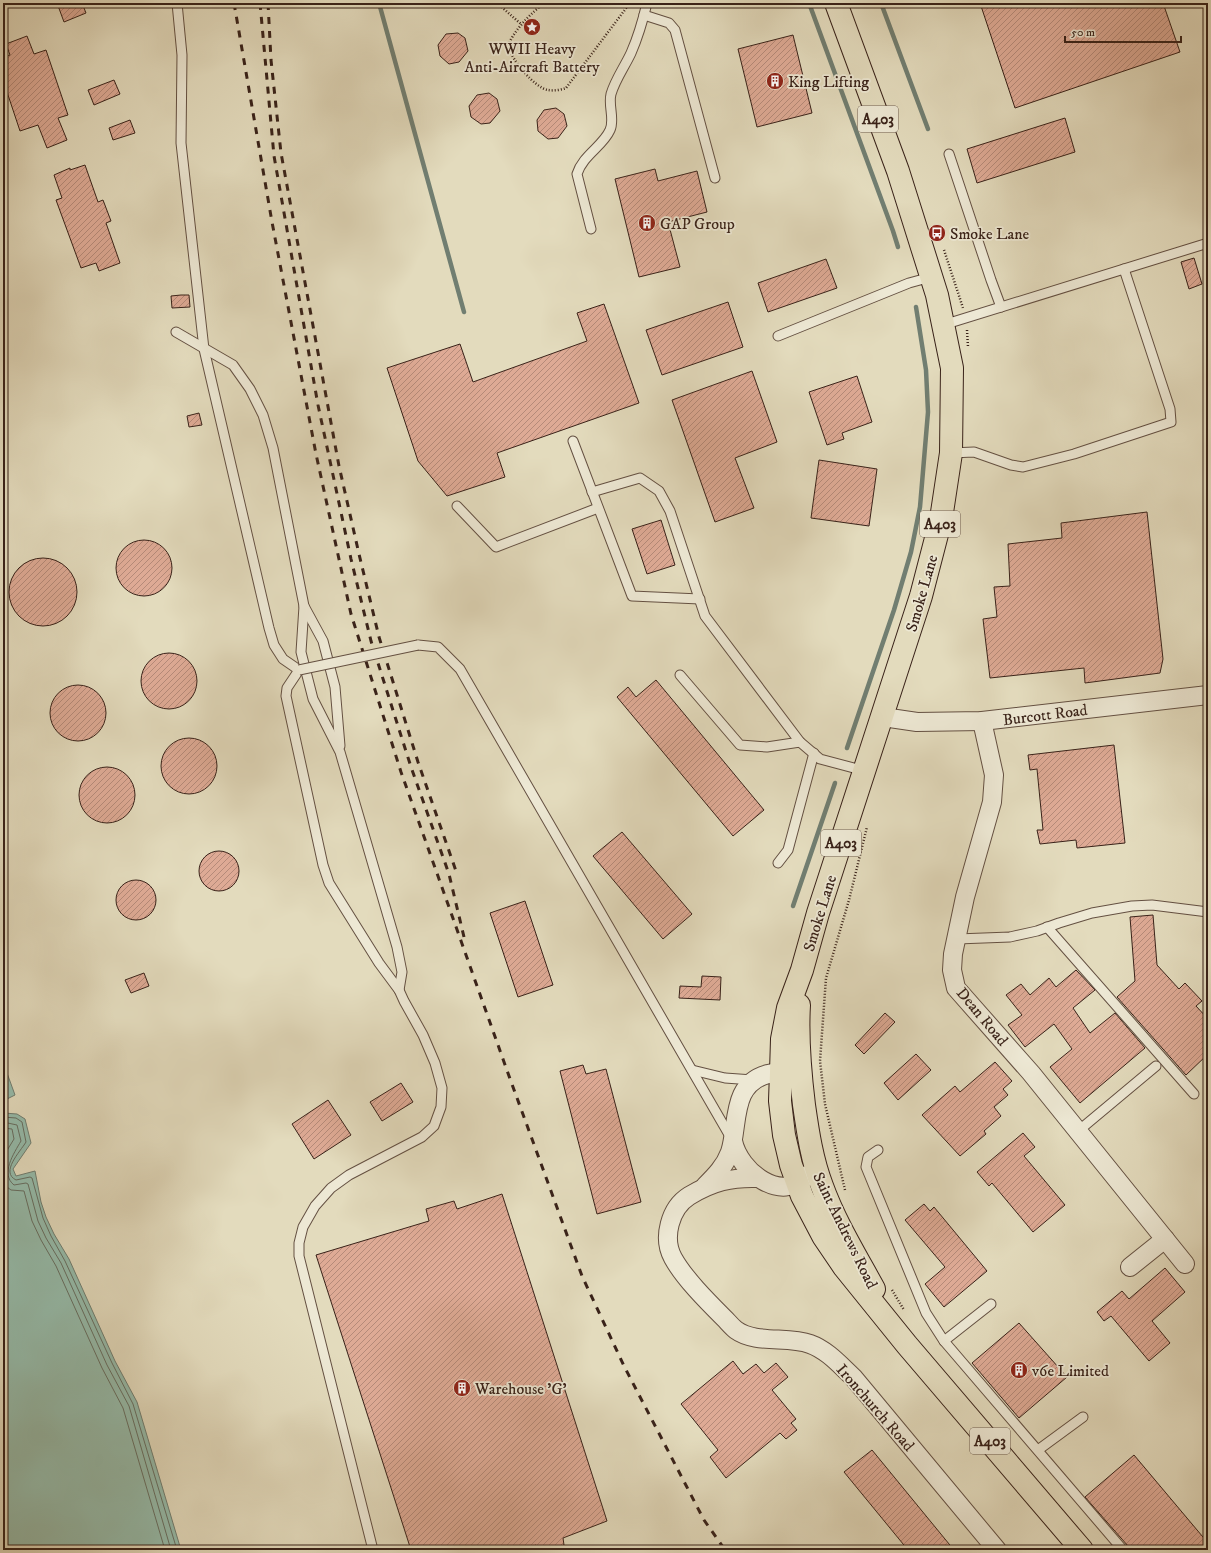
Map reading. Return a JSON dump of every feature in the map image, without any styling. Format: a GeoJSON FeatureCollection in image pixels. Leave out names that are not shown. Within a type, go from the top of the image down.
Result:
{"type":"FeatureCollection","features":[{"type":"Feature","properties":{"kind":"highway","name":"Smoke Lane"},"geometry":{"type":"LineString","coordinates":[[802,970],[818,913],[922,596],[941,518],[951,453],[952,368],[937,296],[898,171],[836,3]]}},
{"type":"Feature","properties":{"kind":"highway","name":"Saint Andrews Road"},"geometry":{"type":"LineString","coordinates":[[802,970],[788,1008],[782,1039],[780,1101],[784,1135],[796,1183],[823,1236],[844,1267],[1082,1550]]}},
{"type":"Feature","properties":{"kind":"highway","name":"Saint Andrews Road"},"geometry":{"type":"LineString","coordinates":[[802,970],[798,1016],[802,1086],[813,1162],[833,1211],[898,1332]]}},
{"type":"Feature","properties":{"kind":"street","name":"Burcott Road"},"geometry":{"type":"LineString","coordinates":[[883,717],[917,722],[982,721],[1208,695]]}},
{"type":"Feature","properties":{"kind":"street","name":"Dean Road"},"geometry":{"type":"LineString","coordinates":[[982,721],[994,775],[992,802],[965,896],[953,954],[952,970],[956,988],[1032,1073],[1185,1264]]}},
{"type":"Feature","properties":{"kind":"street"},"geometry":{"type":"LineString","coordinates":[[704,1186],[724,1165],[731,1150],[739,1103],[746,1090],[755,1080],[766,1075],[781,1072],[792,1076],[802,1086]]}},
{"type":"Feature","properties":{"kind":"street"},"geometry":{"type":"LineString","coordinates":[[733,1141],[735,1151],[739,1157],[748,1169],[758,1178]]}},
{"type":"Feature","properties":{"kind":"street"},"geometry":{"type":"LineString","coordinates":[[796,1183],[803,1180],[807,1176],[813,1162]]}},
{"type":"Feature","properties":{"kind":"street","name":"Ironchurch Road"},"geometry":{"type":"LineString","coordinates":[[796,1183],[786,1186],[778,1186],[758,1178],[734,1179],[704,1186],[686,1198],[676,1211],[668,1226],[668,1240],[672,1257],[682,1272],[712,1306],[742,1334],[748,1336],[794,1340],[810,1344],[834,1359],[853,1377],[997,1550]]}},
{"type":"Feature","properties":{"kind":"street"},"geometry":{"type":"LineString","coordinates":[[1130,1267],[1165,1239]]}},
{"type":"Feature","properties":{"kind":"lane"},"geometry":{"type":"LineString","coordinates":[[177,3],[182,55],[182,143],[204,349],[274,645],[283,659],[299,670]]}},
{"type":"Feature","properties":{"kind":"lane"},"geometry":{"type":"LineString","coordinates":[[591,229],[577,174],[584,161],[610,130],[612,122],[610,108],[611,95],[632,51],[647,3]]}},
{"type":"Feature","properties":{"kind":"lane"},"geometry":{"type":"LineString","coordinates":[[644,15],[669,23],[675,30],[715,178]]}},
{"type":"Feature","properties":{"kind":"lane"},"geometry":{"type":"LineString","coordinates":[[949,154],[1001,307]]}},
{"type":"Feature","properties":{"kind":"lane"},"geometry":{"type":"LineString","coordinates":[[943,325],[1208,243]]}},
{"type":"Feature","properties":{"kind":"lane"},"geometry":{"type":"LineString","coordinates":[[951,453],[974,452],[1011,465],[1023,467],[1074,454],[1171,422],[1170,409],[1124,269]]}},
{"type":"Feature","properties":{"kind":"lane"},"geometry":{"type":"LineString","coordinates":[[778,336],[909,283],[931,277]]}},
{"type":"Feature","properties":{"kind":"lane"},"geometry":{"type":"LineString","coordinates":[[176,332],[232,365],[250,389],[263,415],[273,448],[304,606],[301,652],[313,699],[340,752],[397,947],[402,972],[399,990]]}},
{"type":"Feature","properties":{"kind":"lane"},"geometry":{"type":"LineString","coordinates":[[573,441],[632,596],[700,599]]}},
{"type":"Feature","properties":{"kind":"lane"},"geometry":{"type":"LineString","coordinates":[[592,492],[640,478],[659,491],[670,511],[705,616],[800,742],[820,759],[865,771]]}},
{"type":"Feature","properties":{"kind":"lane"},"geometry":{"type":"LineString","coordinates":[[457,506],[496,547],[598,508]]}},
{"type":"Feature","properties":{"kind":"lane"},"geometry":{"type":"LineString","coordinates":[[304,606],[323,641],[335,687],[340,752]]}},
{"type":"Feature","properties":{"kind":"lane"},"geometry":{"type":"LineString","coordinates":[[372,1550],[299,1256],[299,1242],[303,1227],[315,1206],[331,1188],[349,1175],[417,1140],[434,1126],[441,1107],[442,1088],[435,1063],[423,1035],[399,990],[379,963],[329,883],[323,865],[286,696],[287,688],[299,670],[418,645],[438,647],[460,669],[733,1141]]}},
{"type":"Feature","properties":{"kind":"lane"},"geometry":{"type":"LineString","coordinates":[[680,675],[740,746],[767,747],[800,742]]}},
{"type":"Feature","properties":{"kind":"lane"},"geometry":{"type":"LineString","coordinates":[[778,863],[788,850],[814,753]]}},
{"type":"Feature","properties":{"kind":"lane"},"geometry":{"type":"LineString","coordinates":[[957,939],[1010,937],[1037,931],[1092,913],[1132,906],[1152,905],[1208,912]]}},
{"type":"Feature","properties":{"kind":"lane"},"geometry":{"type":"LineString","coordinates":[[1047,927],[1194,1094]]}},
{"type":"Feature","properties":{"kind":"lane"},"geometry":{"type":"LineString","coordinates":[[1078,1132],[1156,1066]]}},
{"type":"Feature","properties":{"kind":"lane"},"geometry":{"type":"LineString","coordinates":[[692,1070],[724,1078],[755,1080]]}},
{"type":"Feature","properties":{"kind":"lane"},"geometry":{"type":"LineString","coordinates":[[878,1150],[868,1157],[866,1167],[926,1313],[944,1341],[1123,1550]]}},
{"type":"Feature","properties":{"kind":"lane"},"geometry":{"type":"LineString","coordinates":[[944,1341],[991,1304]]}},
{"type":"Feature","properties":{"kind":"lane"},"geometry":{"type":"LineString","coordinates":[[1038,1450],[1082,1417]]}},
{"type":"Feature","properties":{"kind":"path"},"geometry":{"type":"LineString","coordinates":[[497,3],[521,24]]}},
{"type":"Feature","properties":{"kind":"path"},"geometry":{"type":"LineString","coordinates":[[562,3],[542,4],[521,24],[510,38],[509,46],[514,62],[540,87],[548,90],[560,90],[566,88],[630,3]]}},
{"type":"Feature","properties":{"kind":"path"},"geometry":{"type":"LineString","coordinates":[[942,244],[966,318],[969,354]]}},
{"type":"Feature","properties":{"kind":"path"},"geometry":{"type":"LineString","coordinates":[[846,1193],[825,1104],[820,1061],[826,978],[849,900],[868,823]]}},
{"type":"Feature","properties":{"kind":"path"},"geometry":{"type":"LineString","coordinates":[[890,1287],[906,1313]]}},
{"type":"Feature","properties":{"kind":"water"},"geometry":{"type":"Polygon","coordinates":[[[3,1062],[15,1095],[3,1101],[3,1062]]]}},
{"type":"Feature","properties":{"kind":"water"},"geometry":{"type":"Polygon","coordinates":[[[3,1110],[4,1113],[17,1114],[25,1119],[31,1143],[13,1169],[16,1176],[35,1171],[41,1202],[46,1217],[69,1259],[115,1361],[137,1402],[181,1550],[3,1550],[3,1110]]]}},
{"type":"Feature","properties":{"kind":"building"},"geometry":{"type":"Polygon","coordinates":[[[57,3],[82,3],[86,13],[64,22],[57,3]]]}},
{"type":"Feature","properties":{"kind":"building"},"geometry":{"type":"Polygon","coordinates":[[[980,3],[1163,3],[1180,52],[1015,108],[980,3]]]}},
{"type":"Feature","properties":{"kind":"building"},"geometry":{"type":"Polygon","coordinates":[[[458,33],[465,38],[468,51],[459,62],[449,64],[440,56],[438,45],[446,34],[458,33]]]}},
{"type":"Feature","properties":{"kind":"building","name":"King Lifting"},"geometry":{"type":"Polygon","coordinates":[[[793,35],[812,113],[757,127],[738,49],[793,35]]]}},
{"type":"Feature","properties":{"kind":"building"},"geometry":{"type":"Polygon","coordinates":[[[27,36],[34,54],[46,50],[68,115],[58,118],[67,140],[47,148],[38,125],[20,131],[3,80],[3,58],[10,55],[6,44],[27,36]]]}},
{"type":"Feature","properties":{"kind":"building"},"geometry":{"type":"Polygon","coordinates":[[[114,80],[120,94],[94,105],[88,90],[114,80]]]}},
{"type":"Feature","properties":{"kind":"building"},"geometry":{"type":"Polygon","coordinates":[[[489,93],[497,99],[500,111],[490,123],[481,124],[471,117],[469,106],[477,95],[489,93]]]}},
{"type":"Feature","properties":{"kind":"building"},"geometry":{"type":"Polygon","coordinates":[[[556,108],[564,114],[567,126],[558,138],[548,139],[538,131],[537,120],[544,110],[556,108]]]}},
{"type":"Feature","properties":{"kind":"building"},"geometry":{"type":"Polygon","coordinates":[[[1065,118],[1075,152],[977,183],[967,149],[1065,118]]]}},
{"type":"Feature","properties":{"kind":"building"},"geometry":{"type":"Polygon","coordinates":[[[130,120],[135,133],[113,140],[109,128],[130,120]]]}},
{"type":"Feature","properties":{"kind":"building"},"geometry":{"type":"Polygon","coordinates":[[[85,165],[98,202],[103,200],[111,221],[106,223],[120,263],[99,271],[96,263],[81,268],[56,200],[62,198],[54,175],[70,168],[70,170],[85,165]]]}},
{"type":"Feature","properties":{"kind":"building","name":"GAP Group"},"geometry":{"type":"Polygon","coordinates":[[[655,169],[658,181],[697,171],[707,212],[668,222],[680,267],[639,277],[615,179],[655,169]]]}},
{"type":"Feature","properties":{"kind":"building"},"geometry":{"type":"Polygon","coordinates":[[[1194,258],[1202,284],[1189,289],[1181,262],[1194,258]]]}},
{"type":"Feature","properties":{"kind":"building"},"geometry":{"type":"Polygon","coordinates":[[[826,259],[837,288],[768,312],[758,283],[826,259]]]}},
{"type":"Feature","properties":{"kind":"building"},"geometry":{"type":"Polygon","coordinates":[[[189,295],[190,307],[172,308],[171,296],[189,295]]]}},
{"type":"Feature","properties":{"kind":"building"},"geometry":{"type":"Polygon","coordinates":[[[728,302],[743,347],[662,375],[646,330],[728,302]]]}},
{"type":"Feature","properties":{"kind":"building"},"geometry":{"type":"Polygon","coordinates":[[[604,304],[639,403],[497,453],[505,477],[447,496],[418,461],[387,368],[460,344],[473,382],[587,341],[577,313],[604,304]]]}},
{"type":"Feature","properties":{"kind":"building"},"geometry":{"type":"Polygon","coordinates":[[[752,371],[777,442],[735,458],[754,508],[715,522],[672,400],[752,371]]]}},
{"type":"Feature","properties":{"kind":"building"},"geometry":{"type":"Polygon","coordinates":[[[857,376],[872,422],[842,433],[844,439],[827,445],[809,392],[857,376]]]}},
{"type":"Feature","properties":{"kind":"building"},"geometry":{"type":"Polygon","coordinates":[[[199,413],[202,425],[189,427],[187,416],[199,413]]]}},
{"type":"Feature","properties":{"kind":"building"},"geometry":{"type":"Polygon","coordinates":[[[819,460],[877,469],[869,526],[811,518],[819,460]]]}},
{"type":"Feature","properties":{"kind":"building"},"geometry":{"type":"Polygon","coordinates":[[[1147,512],[1163,659],[1160,673],[1085,683],[1084,668],[990,678],[983,619],[997,617],[994,587],[1010,586],[1008,544],[1062,538],[1061,523],[1147,512]]]}},
{"type":"Feature","properties":{"kind":"building"},"geometry":{"type":"Polygon","coordinates":[[[661,520],[675,565],[647,574],[632,529],[661,520]]]}},
{"type":"Feature","properties":{"kind":"building"},"geometry":{"type":"Polygon","coordinates":[[[144,540],[155,542],[164,548],[170,557],[172,568],[170,579],[164,588],[155,594],[144,596],[133,594],[124,588],[118,579],[116,568],[118,557],[124,548],[133,542],[144,540]]]}},
{"type":"Feature","properties":{"kind":"building"},"geometry":{"type":"Polygon","coordinates":[[[43,558],[56,561],[67,568],[74,579],[77,592],[74,605],[67,616],[56,623],[43,626],[30,623],[19,616],[12,605],[9,592],[12,579],[19,568],[30,561],[43,558]]]}},
{"type":"Feature","properties":{"kind":"building"},"geometry":{"type":"Polygon","coordinates":[[[169,653],[180,655],[189,661],[195,670],[197,681],[195,692],[189,701],[180,707],[169,709],[158,707],[149,701],[143,692],[141,681],[143,670],[149,661],[158,655],[169,653]]]}},
{"type":"Feature","properties":{"kind":"building"},"geometry":{"type":"Polygon","coordinates":[[[656,680],[764,810],[733,836],[617,697],[628,687],[636,697],[656,680]]]}},
{"type":"Feature","properties":{"kind":"building"},"geometry":{"type":"Polygon","coordinates":[[[78,685],[89,687],[98,693],[104,702],[106,713],[104,724],[98,733],[89,739],[78,741],[67,739],[58,733],[52,724],[50,713],[52,702],[58,693],[67,687],[78,685]]]}},
{"type":"Feature","properties":{"kind":"building"},"geometry":{"type":"Polygon","coordinates":[[[184,738],[194,738],[209,746],[215,755],[217,766],[215,777],[209,786],[194,794],[184,794],[173,789],[166,782],[161,771],[161,761],[166,750],[173,743],[184,738]]]}},
{"type":"Feature","properties":{"kind":"building"},"geometry":{"type":"Polygon","coordinates":[[[1114,745],[1125,843],[1077,848],[1076,840],[1040,844],[1037,830],[1043,830],[1037,769],[1030,770],[1028,755],[1114,745]]]}},
{"type":"Feature","properties":{"kind":"building"},"geometry":{"type":"Polygon","coordinates":[[[102,767],[112,767],[127,775],[133,784],[135,795],[133,806],[127,815],[112,823],[102,823],[91,818],[84,811],[79,800],[79,790],[84,779],[91,772],[102,767]]]}},
{"type":"Feature","properties":{"kind":"building"},"geometry":{"type":"Polygon","coordinates":[[[622,832],[692,914],[663,939],[593,856],[622,832]]]}},
{"type":"Feature","properties":{"kind":"building"},"geometry":{"type":"Polygon","coordinates":[[[223,851],[230,854],[236,860],[239,871],[238,879],[230,888],[223,891],[215,891],[208,888],[200,879],[199,867],[202,860],[211,852],[223,851]]]}},
{"type":"Feature","properties":{"kind":"building"},"geometry":{"type":"Polygon","coordinates":[[[140,880],[147,883],[153,889],[156,900],[155,908],[147,917],[140,920],[132,920],[125,917],[117,908],[116,896],[119,889],[128,881],[140,880]]]}},
{"type":"Feature","properties":{"kind":"building"},"geometry":{"type":"Polygon","coordinates":[[[525,901],[553,985],[518,997],[490,913],[525,901]]]}},
{"type":"Feature","properties":{"kind":"building"},"geometry":{"type":"Polygon","coordinates":[[[1153,915],[1157,965],[1179,989],[1185,983],[1202,1001],[1196,1006],[1208,1019],[1208,1054],[1186,1075],[1117,997],[1135,981],[1130,917],[1153,915]]]}},
{"type":"Feature","properties":{"kind":"building"},"geometry":{"type":"Polygon","coordinates":[[[1076,970],[1095,990],[1073,1008],[1090,1033],[1115,1013],[1145,1048],[1080,1103],[1050,1067],[1072,1049],[1054,1024],[1025,1047],[1008,1025],[1022,1015],[1006,995],[1021,984],[1030,995],[1049,978],[1056,987],[1076,970]]]}},
{"type":"Feature","properties":{"kind":"building"},"geometry":{"type":"Polygon","coordinates":[[[144,973],[149,986],[131,993],[125,980],[144,973]]]}},
{"type":"Feature","properties":{"kind":"building"},"geometry":{"type":"Polygon","coordinates":[[[702,976],[721,977],[720,1000],[679,998],[680,986],[701,987],[702,976]]]}},
{"type":"Feature","properties":{"kind":"building"},"geometry":{"type":"Polygon","coordinates":[[[885,1013],[895,1022],[864,1054],[855,1045],[885,1013]]]}},
{"type":"Feature","properties":{"kind":"building"},"geometry":{"type":"Polygon","coordinates":[[[916,1054],[931,1070],[898,1100],[884,1083],[916,1054]]]}},
{"type":"Feature","properties":{"kind":"building"},"geometry":{"type":"Polygon","coordinates":[[[995,1062],[1012,1081],[1003,1089],[1008,1095],[994,1107],[1001,1116],[984,1131],[986,1134],[960,1156],[922,1115],[955,1086],[960,1092],[995,1062]]]}},
{"type":"Feature","properties":{"kind":"building"},"geometry":{"type":"Polygon","coordinates":[[[583,1065],[586,1074],[606,1069],[641,1202],[597,1214],[560,1071],[583,1065]]]}},
{"type":"Feature","properties":{"kind":"building"},"geometry":{"type":"Polygon","coordinates":[[[401,1083],[413,1102],[382,1121],[370,1102],[401,1083]]]}},
{"type":"Feature","properties":{"kind":"building"},"geometry":{"type":"Polygon","coordinates":[[[328,1100],[351,1135],[314,1159],[292,1124],[328,1100]]]}},
{"type":"Feature","properties":{"kind":"building"},"geometry":{"type":"Polygon","coordinates":[[[1023,1133],[1035,1147],[1024,1156],[1065,1205],[1033,1232],[992,1183],[989,1186],[977,1172],[1023,1133]]]}},
{"type":"Feature","properties":{"kind":"building","name":"Warehouse 'G'"},"geometry":{"type":"Polygon","coordinates":[[[502,1194],[607,1521],[563,1538],[564,1545],[549,1550],[537,1550],[536,1545],[521,1550],[411,1550],[316,1255],[429,1221],[426,1209],[454,1201],[457,1209],[502,1194]]]}},
{"type":"Feature","properties":{"kind":"building"},"geometry":{"type":"Polygon","coordinates":[[[924,1204],[930,1211],[934,1207],[987,1271],[944,1307],[925,1284],[945,1267],[905,1220],[924,1204]]]}},
{"type":"Feature","properties":{"kind":"building"},"geometry":{"type":"Polygon","coordinates":[[[1165,1268],[1185,1292],[1152,1321],[1170,1343],[1149,1361],[1111,1316],[1104,1321],[1097,1312],[1122,1291],[1129,1299],[1165,1268]]]}},
{"type":"Feature","properties":{"kind":"building","name":"v6e Limited"},"geometry":{"type":"Polygon","coordinates":[[[1019,1323],[1067,1377],[1019,1418],[972,1363],[1019,1323]]]}},
{"type":"Feature","properties":{"kind":"building"},"geometry":{"type":"Polygon","coordinates":[[[733,1361],[743,1374],[756,1364],[764,1373],[776,1363],[788,1377],[772,1390],[796,1419],[791,1423],[797,1430],[786,1439],[780,1433],[726,1478],[710,1457],[718,1450],[681,1404],[733,1361]]]}},
{"type":"Feature","properties":{"kind":"building"},"geometry":{"type":"Polygon","coordinates":[[[872,1450],[954,1550],[908,1550],[844,1472],[872,1450]]]}},
{"type":"Feature","properties":{"kind":"building"},"geometry":{"type":"Polygon","coordinates":[[[1134,1455],[1208,1543],[1208,1550],[1129,1550],[1128,1546],[1085,1497],[1134,1455]]]}},
{"type":"Feature","properties":{"kind":"waterway"},"geometry":{"type":"LineString","coordinates":[[379,3],[464,312]]}},
{"type":"Feature","properties":{"kind":"waterway"},"geometry":{"type":"LineString","coordinates":[[809,3],[898,247]]}},
{"type":"Feature","properties":{"kind":"waterway"},"geometry":{"type":"LineString","coordinates":[[881,3],[928,129]]}},
{"type":"Feature","properties":{"kind":"waterway"},"geometry":{"type":"LineString","coordinates":[[847,748],[894,610],[911,552],[920,507],[928,412],[926,370],[916,307]]}},
{"type":"Feature","properties":{"kind":"waterway"},"geometry":{"type":"LineString","coordinates":[[793,906],[835,783]]}},
{"type":"Feature","properties":{"kind":"railway"},"geometry":{"type":"LineString","coordinates":[[234,3],[272,222],[316,454],[351,614],[401,772],[582,1276],[624,1366],[704,1520],[725,1550]]}},
{"type":"Feature","properties":{"kind":"railway"},"geometry":{"type":"LineString","coordinates":[[260,3],[274,156],[318,405],[351,559],[371,641],[411,767],[449,874],[464,937]]}},
{"type":"Feature","properties":{"kind":"railway"},"geometry":{"type":"LineString","coordinates":[[268,3],[271,60],[281,153],[339,466],[379,637],[418,762],[456,871]]}},
{"type":"Feature","properties":{"kind":"place","name":"WWII Heavy Anti-Aircraft Battery"},"geometry":{"type":"Point","coordinates":[532,27]}},
{"type":"Feature","properties":{"kind":"place","name":"King Lifting"},"geometry":{"type":"Point","coordinates":[775,81]}},
{"type":"Feature","properties":{"kind":"place","name":"GAP Group"},"geometry":{"type":"Point","coordinates":[647,223]}},
{"type":"Feature","properties":{"kind":"place","name":"Smoke Lane"},"geometry":{"type":"Point","coordinates":[937,233]}},
{"type":"Feature","properties":{"kind":"place","name":"v6e Limited"},"geometry":{"type":"Point","coordinates":[1019,1370]}},
{"type":"Feature","properties":{"kind":"place","name":"Warehouse 'G'"},"geometry":{"type":"Point","coordinates":[462,1388]}}]}
